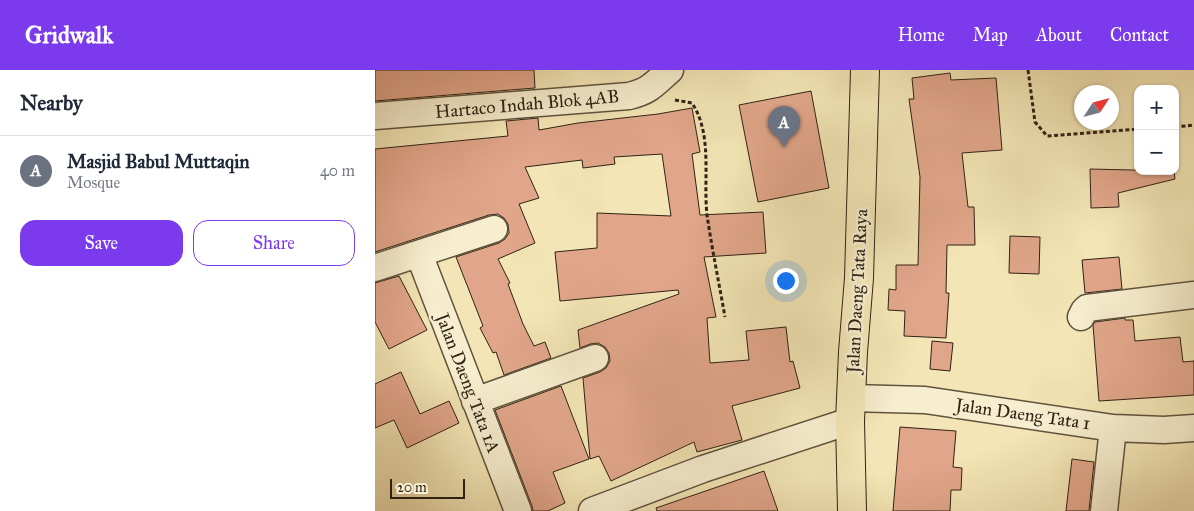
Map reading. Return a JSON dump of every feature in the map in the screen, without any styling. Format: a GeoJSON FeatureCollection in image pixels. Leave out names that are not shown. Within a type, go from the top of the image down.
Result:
{"type":"FeatureCollection","features":[{"type":"Feature","properties":{"kind":"main road","name":"Jalan Daeng Tata Raya"},"geometry":{"type":"LineString","coordinates":[[852,511],[850,410],[859,278],[865,70]]}},
{"type":"Feature","properties":{"kind":"street","name":"Hartaco Indah Blok 4AB"},"geometry":{"type":"LineString","coordinates":[[375,116],[629,96],[652,87],[670,70]]}},
{"type":"Feature","properties":{"kind":"street"},"geometry":{"type":"LineString","coordinates":[[375,268],[494,229]]}},
{"type":"Feature","properties":{"kind":"street","name":"Jalan Daeng Tata 1A"},"geometry":{"type":"LineString","coordinates":[[419,254],[518,511]]}},
{"type":"Feature","properties":{"kind":"street"},"geometry":{"type":"LineString","coordinates":[[1081,317],[1087,308],[1194,295]]}},
{"type":"Feature","properties":{"kind":"street"},"geometry":{"type":"LineString","coordinates":[[475,401],[595,358]]}},
{"type":"Feature","properties":{"kind":"street","name":"Jalan Daeng Tata 1"},"geometry":{"type":"LineString","coordinates":[[850,410],[925,400],[1113,428],[1164,430],[1194,428]]}},
{"type":"Feature","properties":{"kind":"street"},"geometry":{"type":"LineString","coordinates":[[592,511],[850,410]]}},
{"type":"Feature","properties":{"kind":"street"},"geometry":{"type":"LineString","coordinates":[[1104,511],[1113,428]]}},
{"type":"Feature","properties":{"kind":"path"},"geometry":{"type":"LineString","coordinates":[[1028,70],[1035,122],[1047,136],[1134,129]]}},
{"type":"Feature","properties":{"kind":"path"},"geometry":{"type":"LineString","coordinates":[[674,100],[692,103],[700,117],[706,153],[707,214],[725,317]]}},
{"type":"Feature","properties":{"kind":"path"},"geometry":{"type":"LineString","coordinates":[[1179,127],[1194,125]]}},
{"type":"Feature","properties":{"kind":"building"},"geometry":{"type":"Polygon","coordinates":[[[375,70],[534,70],[535,88],[375,101],[375,70]]]}},
{"type":"Feature","properties":{"kind":"building"},"geometry":{"type":"Polygon","coordinates":[[[950,73],[951,80],[996,78],[1002,150],[962,153],[968,207],[974,207],[975,245],[947,245],[946,293],[949,293],[946,338],[904,336],[905,311],[888,310],[889,289],[896,290],[896,265],[918,265],[920,177],[909,99],[914,99],[912,78],[950,73]]]}},
{"type":"Feature","properties":{"kind":"building"},"geometry":{"type":"Polygon","coordinates":[[[811,91],[829,188],[758,202],[739,105],[811,91]]]}},
{"type":"Feature","properties":{"kind":"building"},"geometry":{"type":"Polygon","coordinates":[[[692,108],[700,152],[692,154],[700,215],[763,212],[766,253],[704,257],[716,317],[707,318],[710,363],[749,360],[746,331],[786,327],[790,362],[793,361],[800,388],[732,406],[742,440],[697,452],[694,442],[611,481],[599,456],[590,459],[583,378],[606,368],[610,361],[609,353],[605,347],[598,343],[580,348],[578,330],[679,294],[678,290],[560,301],[555,252],[597,248],[597,213],[671,216],[662,154],[614,157],[615,164],[583,168],[582,160],[525,167],[539,198],[519,204],[535,243],[498,259],[510,283],[508,284],[523,324],[534,346],[545,342],[551,358],[504,375],[496,352],[493,353],[480,328],[483,326],[456,257],[499,243],[509,233],[508,224],[498,214],[489,215],[375,252],[375,149],[508,136],[506,121],[538,118],[539,130],[692,108]]]}},
{"type":"Feature","properties":{"kind":"building"},"geometry":{"type":"Polygon","coordinates":[[[1090,169],[1134,170],[1134,175],[1174,175],[1175,179],[1118,193],[1119,207],[1091,208],[1090,169]]]}},
{"type":"Feature","properties":{"kind":"building"},"geometry":{"type":"Polygon","coordinates":[[[1010,236],[1040,237],[1039,274],[1009,273],[1010,236]]]}},
{"type":"Feature","properties":{"kind":"building"},"geometry":{"type":"Polygon","coordinates":[[[1119,257],[1122,289],[1085,293],[1082,260],[1119,257]]]}},
{"type":"Feature","properties":{"kind":"building"},"geometry":{"type":"Polygon","coordinates":[[[399,276],[427,330],[389,349],[375,322],[375,283],[399,276]]]}},
{"type":"Feature","properties":{"kind":"building"},"geometry":{"type":"Polygon","coordinates":[[[1125,318],[1125,320],[1133,320],[1135,341],[1180,337],[1183,362],[1194,361],[1194,395],[1099,401],[1093,325],[1095,322],[1125,318]]]}},
{"type":"Feature","properties":{"kind":"building"},"geometry":{"type":"Polygon","coordinates":[[[932,341],[953,343],[950,371],[930,369],[932,341]]]}},
{"type":"Feature","properties":{"kind":"building"},"geometry":{"type":"Polygon","coordinates":[[[401,372],[420,414],[449,401],[459,423],[407,448],[394,420],[375,428],[375,384],[401,372]]]}},
{"type":"Feature","properties":{"kind":"building"},"geometry":{"type":"Polygon","coordinates":[[[561,386],[589,459],[553,472],[565,503],[548,511],[533,511],[495,410],[561,386]]]}},
{"type":"Feature","properties":{"kind":"building"},"geometry":{"type":"Polygon","coordinates":[[[900,427],[956,431],[953,467],[962,468],[961,490],[951,490],[950,511],[893,511],[900,427]]]}},
{"type":"Feature","properties":{"kind":"building"},"geometry":{"type":"Polygon","coordinates":[[[1072,459],[1094,462],[1089,511],[1066,511],[1072,459]]]}},
{"type":"Feature","properties":{"kind":"building"},"geometry":{"type":"Polygon","coordinates":[[[764,471],[778,511],[657,511],[656,508],[764,471]]]}},
{"type":"Feature","properties":{"kind":"place","name":"Masjid Babul Muttaqin"},"geometry":{"type":"Point","coordinates":[784,147]}}]}
